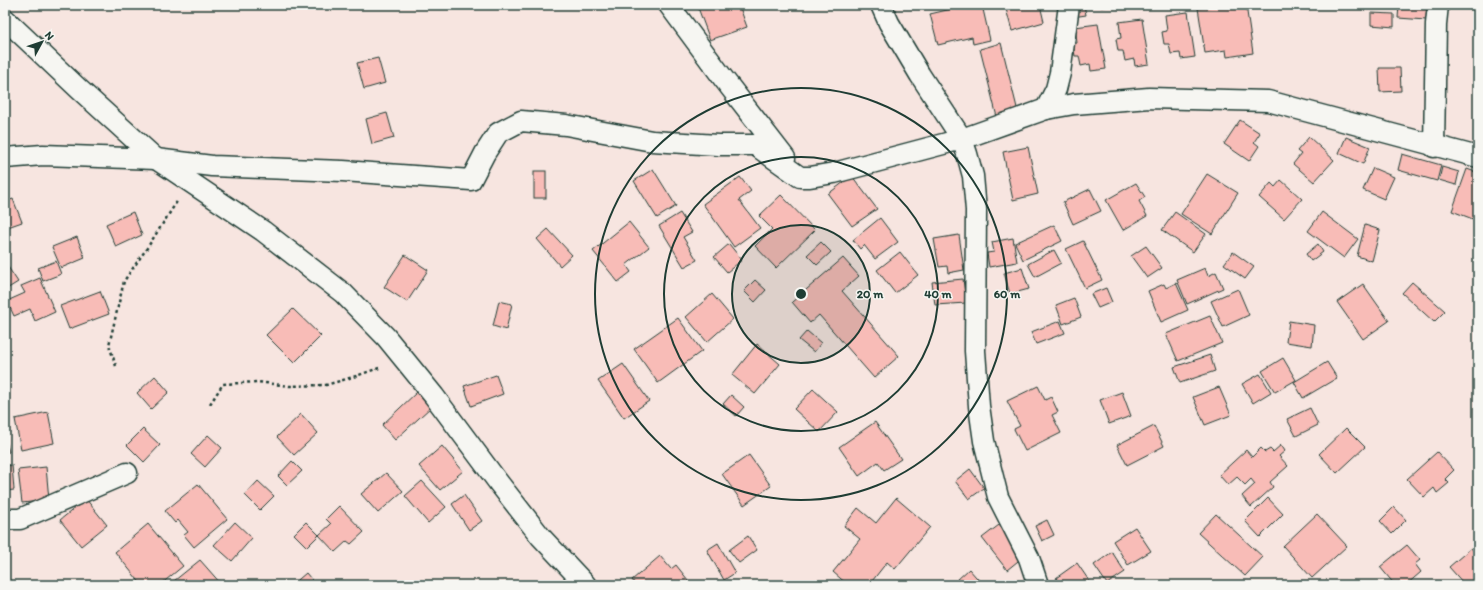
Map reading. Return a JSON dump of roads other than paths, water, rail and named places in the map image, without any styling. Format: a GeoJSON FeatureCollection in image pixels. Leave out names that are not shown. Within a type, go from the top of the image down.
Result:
{"type":"FeatureCollection","features":[{"type":"Feature","properties":{"kind":"street"},"geometry":{"type":"LineString","coordinates":[[669,5],[732,90],[800,177]]}},
{"type":"Feature","properties":{"kind":"street"},"geometry":{"type":"LineString","coordinates":[[881,5],[889,24],[962,139],[973,176],[976,210],[975,351],[979,406],[984,441],[998,497],[1029,558],[1038,585]]}},
{"type":"Feature","properties":{"kind":"street"},"geometry":{"type":"LineString","coordinates":[[1046,109],[1056,89],[1060,73],[1069,5]]}},
{"type":"Feature","properties":{"kind":"street"},"geometry":{"type":"LineString","coordinates":[[1434,147],[1436,24],[1438,5]]}},
{"type":"Feature","properties":{"kind":"street"},"geometry":{"type":"LineString","coordinates":[[5,19],[156,159],[263,231],[343,293],[386,337],[434,396],[541,537],[586,585]]}},
{"type":"Feature","properties":{"kind":"street"},"geometry":{"type":"LineString","coordinates":[[5,158],[43,155],[156,159],[212,166],[343,171],[471,180],[485,153],[498,133],[521,121],[566,125],[652,141],[718,145],[755,145],[800,177],[810,177],[834,173],[962,139],[1046,109],[1089,103],[1149,98],[1268,101],[1478,158]]}},
{"type":"Feature","properties":{"kind":"street"},"geometry":{"type":"LineString","coordinates":[[5,517],[8,519],[20,519],[127,472]]}}]}
